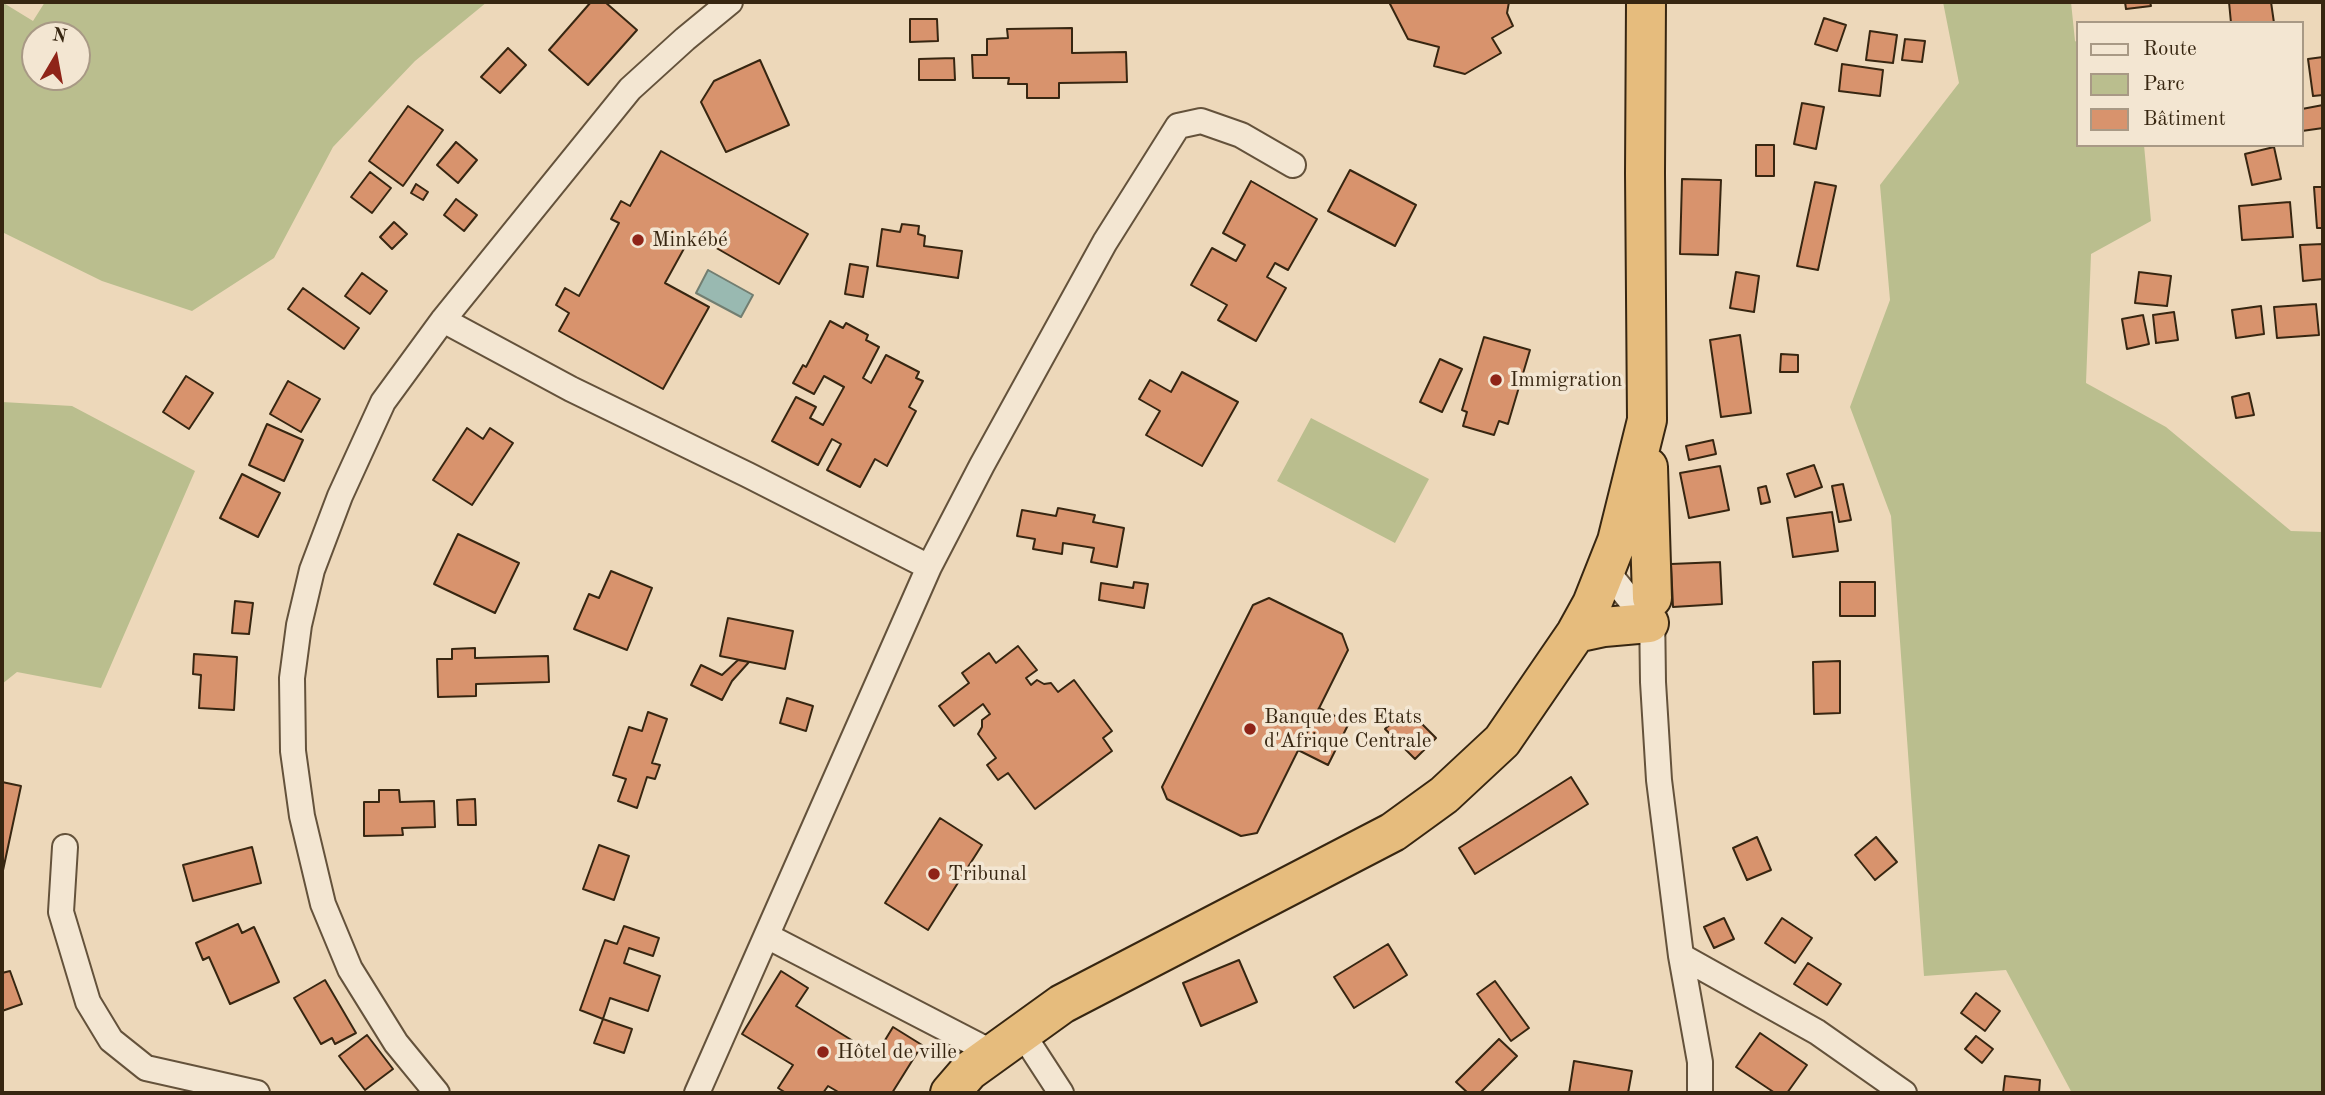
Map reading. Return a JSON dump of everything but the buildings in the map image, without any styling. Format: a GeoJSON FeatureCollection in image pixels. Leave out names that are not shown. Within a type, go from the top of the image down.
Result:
{"type":"FeatureCollection","features":[{"type":"Feature","properties":{"kind":"highway"},"geometry":{"type":"LineString","coordinates":[[1576,633],[1651,616],[1644,214],[1646,2]]}},
{"type":"Feature","properties":{"kind":"highway"},"geometry":{"type":"LineString","coordinates":[[950,1093],[969,1071],[1062,1004],[1393,832],[1444,795],[1502,741],[1576,633],[1592,604],[1611,556],[1647,420]]}},
{"type":"Feature","properties":{"kind":"street"},"geometry":{"type":"LineString","coordinates":[[437,1093],[396,1043],[350,969],[323,904],[302,816],[293,751],[292,678],[299,625],[312,570],[340,496],[383,402],[443,320],[630,89],[730,2]]}},
{"type":"Feature","properties":{"kind":"street"},"geometry":{"type":"LineString","coordinates":[[697,1093],[929,567],[1105,242],[1178,126],[1201,121],[1241,135],[1293,166]]}},
{"type":"Feature","properties":{"kind":"street"},"geometry":{"type":"LineString","coordinates":[[443,320],[571,389],[748,474],[929,567]]}},
{"type":"Feature","properties":{"kind":"street"},"geometry":{"type":"LineString","coordinates":[[1611,556],[1635,564],[1645,580],[1651,616],[1659,780],[1681,956],[1700,1062],[1700,1093]]}},
{"type":"Feature","properties":{"kind":"street"},"geometry":{"type":"LineString","coordinates":[[65,847],[61,912],[88,1002],[111,1040],[146,1068],[257,1093]]}},
{"type":"Feature","properties":{"kind":"street"},"geometry":{"type":"LineString","coordinates":[[767,936],[1008,1043],[1061,1093]]}},
{"type":"Feature","properties":{"kind":"street"},"geometry":{"type":"LineString","coordinates":[[1681,956],[1817,1032],[1904,1093]]}},
{"type":"Feature","properties":{"kind":"green space"},"geometry":{"type":"Polygon","coordinates":[[[2,2],[33,21],[45,2],[487,2],[415,61],[333,147],[274,258],[192,311],[102,281],[2,232],[2,2]]]}},
{"type":"Feature","properties":{"kind":"green space"},"geometry":{"type":"Polygon","coordinates":[[[1943,2],[2071,2],[2076,42],[2076,147],[2144,147],[2151,221],[2091,254],[2086,383],[2166,427],[2291,531],[2323,532],[2323,1093],[2072,1093],[2006,970],[1924,976],[1891,516],[1850,407],[1890,300],[1880,185],[1959,83],[1943,2]]]}},
{"type":"Feature","properties":{"kind":"green space"},"geometry":{"type":"Polygon","coordinates":[[[2,402],[72,406],[195,471],[101,688],[17,672],[2,684],[2,402]]]}},
{"type":"Feature","properties":{"kind":"green space"},"geometry":{"type":"Polygon","coordinates":[[[1311,418],[1429,479],[1395,543],[1277,481],[1311,418]]]}},
{"type":"Feature","properties":{"kind":"water"},"geometry":{"type":"Polygon","coordinates":[[[708,270],[753,295],[741,317],[696,293],[708,270]]]}},
{"type":"Feature","properties":{"kind":"place","name":"Minkébé"},"geometry":{"type":"Point","coordinates":[638,240]}},
{"type":"Feature","properties":{"kind":"place","name":"Immigration"},"geometry":{"type":"Point","coordinates":[1496,380]}},
{"type":"Feature","properties":{"kind":"place","name":"Banque des Etats d'Afrique Centrale"},"geometry":{"type":"Point","coordinates":[1250,729]}},
{"type":"Feature","properties":{"kind":"place","name":"Tribunal"},"geometry":{"type":"Point","coordinates":[934,874]}},
{"type":"Feature","properties":{"kind":"place","name":"Hôtel de ville"},"geometry":{"type":"Point","coordinates":[823,1052]}}]}
